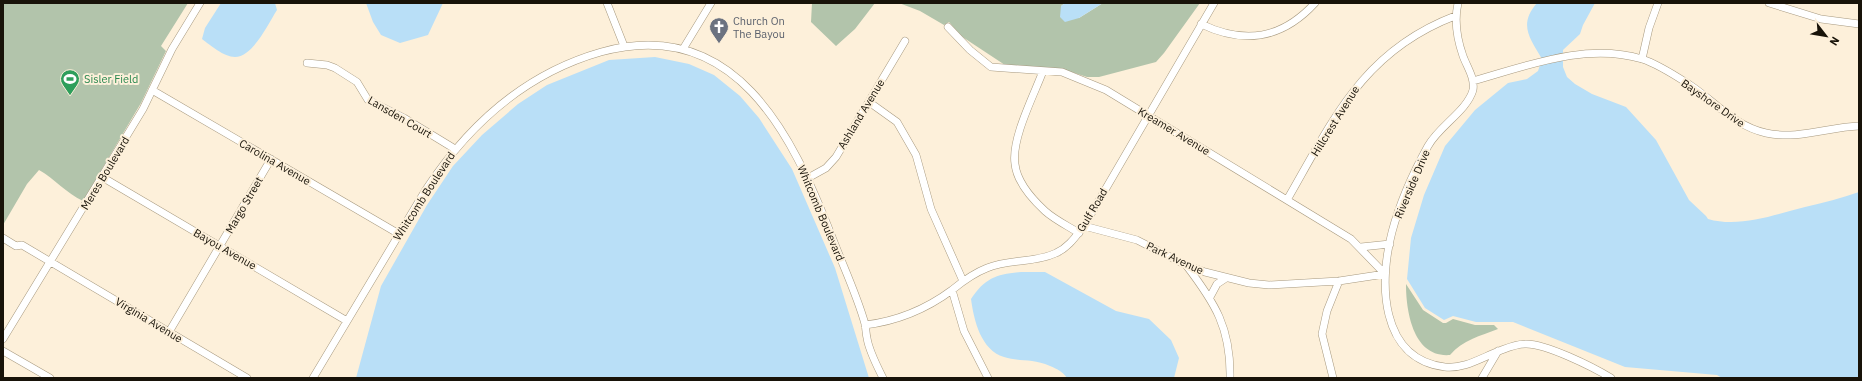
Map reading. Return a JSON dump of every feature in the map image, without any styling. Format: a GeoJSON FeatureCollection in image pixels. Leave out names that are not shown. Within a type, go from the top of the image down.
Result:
{"type":"FeatureCollection","features":[{"type":"Feature","properties":{"kind":"street","name":"Meres Boulevard"},"geometry":{"type":"LineString","coordinates":[[3,339],[102,177],[152,90],[172,49],[200,3]]}},
{"type":"Feature","properties":{"kind":"street"},"geometry":{"type":"LineString","coordinates":[[607,3],[624,46]]}},
{"type":"Feature","properties":{"kind":"street"},"geometry":{"type":"LineString","coordinates":[[683,49],[711,3]]}},
{"type":"Feature","properties":{"kind":"street","name":"Gulf Road"},"geometry":{"type":"LineString","coordinates":[[865,325],[904,317],[927,306],[952,290],[963,280],[979,271],[998,264],[1039,258],[1056,253],[1068,245],[1084,226],[1147,115],[1214,3]]}},
{"type":"Feature","properties":{"kind":"street"},"geometry":{"type":"LineString","coordinates":[[1201,24],[1228,35],[1258,37],[1277,31],[1296,22],[1315,3]]}},
{"type":"Feature","properties":{"kind":"street"},"geometry":{"type":"LineString","coordinates":[[1458,3],[1455,16],[1460,45],[1473,81]]}},
{"type":"Feature","properties":{"kind":"street"},"geometry":{"type":"LineString","coordinates":[[1642,60],[1649,28],[1658,3]]}},
{"type":"Feature","properties":{"kind":"street"},"geometry":{"type":"LineString","coordinates":[[1769,3],[1789,11],[1821,19],[1859,24]]}},
{"type":"Feature","properties":{"kind":"street","name":"Hillcrest Avenue"},"geometry":{"type":"LineString","coordinates":[[1287,200],[1333,120],[1360,81],[1406,40],[1455,16]]}},
{"type":"Feature","properties":{"kind":"street","name":"Kreamer Avenue"},"geometry":{"type":"LineString","coordinates":[[948,27],[970,50],[991,67],[1062,72],[1106,90],[1351,238],[1385,274]]}},
{"type":"Feature","properties":{"kind":"street","name":"Ashland Avenue"},"geometry":{"type":"LineString","coordinates":[[808,178],[826,168],[834,159],[904,41]]}},
{"type":"Feature","properties":{"kind":"street","name":"Whitcomb Boulevard"},"geometry":{"type":"LineString","coordinates":[[313,378],[431,183],[455,149],[472,130],[491,112],[536,80],[575,61],[624,46],[658,45],[683,49],[706,58],[730,71],[744,83],[775,122],[808,178],[824,214],[865,325],[869,346],[883,378]]}},
{"type":"Feature","properties":{"kind":"street","name":"Bayshore Drive"},"geometry":{"type":"LineString","coordinates":[[1473,81],[1533,64],[1570,56],[1598,53],[1642,60],[1691,86],[1729,117],[1753,129],[1772,134],[1792,136],[1859,126]]}},
{"type":"Feature","properties":{"kind":"street","name":"Lansden Court"},"geometry":{"type":"LineString","coordinates":[[307,63],[326,65],[335,68],[357,82],[368,100],[404,118],[455,149]]}},
{"type":"Feature","properties":{"kind":"street"},"geometry":{"type":"LineString","coordinates":[[1043,71],[1020,130],[1014,160],[1016,169],[1029,196],[1048,214],[1079,233]]}},
{"type":"Feature","properties":{"kind":"street","name":"Riverside Drive"},"geometry":{"type":"LineString","coordinates":[[1473,81],[1470,98],[1438,131],[1418,164],[1403,199],[1390,244],[1385,274],[1391,323],[1399,341],[1415,357],[1431,364],[1451,368],[1465,366],[1498,351],[1525,344],[1536,345],[1553,351],[1611,378]]}},
{"type":"Feature","properties":{"kind":"street","name":"Carolina Avenue"},"geometry":{"type":"LineString","coordinates":[[152,90],[399,234]]}},
{"type":"Feature","properties":{"kind":"street"},"geometry":{"type":"LineString","coordinates":[[869,102],[893,118],[914,152],[931,209],[963,280]]}},
{"type":"Feature","properties":{"kind":"street","name":"Margo Street"},"geometry":{"type":"LineString","coordinates":[[169,332],[271,160]]}},
{"type":"Feature","properties":{"kind":"street","name":"Bayou Avenue"},"geometry":{"type":"LineString","coordinates":[[102,177],[347,320]]}},
{"type":"Feature","properties":{"kind":"street","name":"Park Avenue"},"geometry":{"type":"LineString","coordinates":[[1084,226],[1137,240],[1186,265],[1226,278],[1264,284],[1339,281],[1385,274]]}},
{"type":"Feature","properties":{"kind":"street","name":"Virginia Avenue"},"geometry":{"type":"LineString","coordinates":[[3,238],[16,246],[22,245],[247,378]]}},
{"type":"Feature","properties":{"kind":"street"},"geometry":{"type":"LineString","coordinates":[[1361,247],[1390,244]]}},
{"type":"Feature","properties":{"kind":"street"},"geometry":{"type":"LineString","coordinates":[[1186,265],[1210,297],[1221,320],[1228,343],[1230,378]]}},
{"type":"Feature","properties":{"kind":"street"},"geometry":{"type":"LineString","coordinates":[[1210,297],[1217,284],[1226,278]]}},
{"type":"Feature","properties":{"kind":"street"},"geometry":{"type":"LineString","coordinates":[[1333,378],[1322,334],[1327,311],[1339,281]]}},
{"type":"Feature","properties":{"kind":"street"},"geometry":{"type":"LineString","coordinates":[[952,290],[964,331],[988,378]]}},
{"type":"Feature","properties":{"kind":"street"},"geometry":{"type":"LineString","coordinates":[[3,351],[50,378]]}},
{"type":"Feature","properties":{"kind":"street"},"geometry":{"type":"LineString","coordinates":[[1482,378],[1498,351]]}},
{"type":"Feature","properties":{"kind":"green space","name":"Sisler Field"},"geometry":{"type":"Polygon","coordinates":[[[3,3],[188,3],[161,46],[166,51],[141,103],[83,201],[39,170],[27,184],[3,225],[3,3]]]}},
{"type":"Feature","properties":{"kind":"green space"},"geometry":{"type":"Polygon","coordinates":[[[812,3],[875,3],[855,29],[836,46],[811,22],[812,3]]]}},
{"type":"Feature","properties":{"kind":"green space"},"geometry":{"type":"Polygon","coordinates":[[[899,3],[1065,3],[1061,6],[1079,18],[1103,3],[1200,3],[1156,62],[1099,77],[1087,77],[1062,69],[1005,65],[961,36],[949,22],[944,25],[920,11],[899,3]]]}},
{"type":"Feature","properties":{"kind":"green space"},"geometry":{"type":"Polygon","coordinates":[[[1406,284],[1423,310],[1443,323],[1453,319],[1475,325],[1494,325],[1498,329],[1466,342],[1450,355],[1437,354],[1428,349],[1420,341],[1414,331],[1410,319],[1406,295],[1406,284]]]}},
{"type":"Feature","properties":{"kind":"water"},"geometry":{"type":"Polygon","coordinates":[[[221,3],[275,3],[277,10],[265,31],[254,46],[242,56],[235,57],[226,55],[202,39],[205,28],[221,3]]]}},
{"type":"Feature","properties":{"kind":"water"},"geometry":{"type":"Polygon","coordinates":[[[366,3],[443,3],[428,35],[400,43],[381,35],[373,22],[366,3]]]}},
{"type":"Feature","properties":{"kind":"water"},"geometry":{"type":"Polygon","coordinates":[[[1065,3],[1103,3],[1079,18],[1065,22],[1060,17],[1061,6],[1065,3]]]}},
{"type":"Feature","properties":{"kind":"water"},"geometry":{"type":"Polygon","coordinates":[[[1537,3],[1595,3],[1583,25],[1580,34],[1563,50],[1563,67],[1567,77],[1575,84],[1592,94],[1626,107],[1656,140],[1689,200],[1708,219],[1732,222],[1769,217],[1859,192],[1859,378],[1722,378],[1717,375],[1625,367],[1513,322],[1476,322],[1453,316],[1444,320],[1425,308],[1407,279],[1411,238],[1424,195],[1445,146],[1475,110],[1508,83],[1527,79],[1538,71],[1542,59],[1530,38],[1527,25],[1531,11],[1537,3]]]}},
{"type":"Feature","properties":{"kind":"water"},"geometry":{"type":"Polygon","coordinates":[[[655,57],[689,64],[714,75],[740,96],[759,118],[792,169],[835,268],[869,378],[356,378],[381,286],[427,205],[453,166],[482,135],[518,104],[547,85],[609,60],[655,57]]]}},
{"type":"Feature","properties":{"kind":"water"},"geometry":{"type":"Polygon","coordinates":[[[1045,272],[1116,311],[1149,319],[1171,340],[1179,358],[1174,378],[1067,378],[1059,370],[1053,367],[1032,361],[1004,357],[996,353],[984,341],[980,334],[974,316],[971,299],[981,286],[992,278],[1005,274],[1045,272]]]}},
{"type":"Feature","properties":{"kind":"place","name":"Church On The Bayou"},"geometry":{"type":"Point","coordinates":[719,44]}},
{"type":"Feature","properties":{"kind":"place","name":"Sisler Field"},"geometry":{"type":"Point","coordinates":[70,96]}}]}
